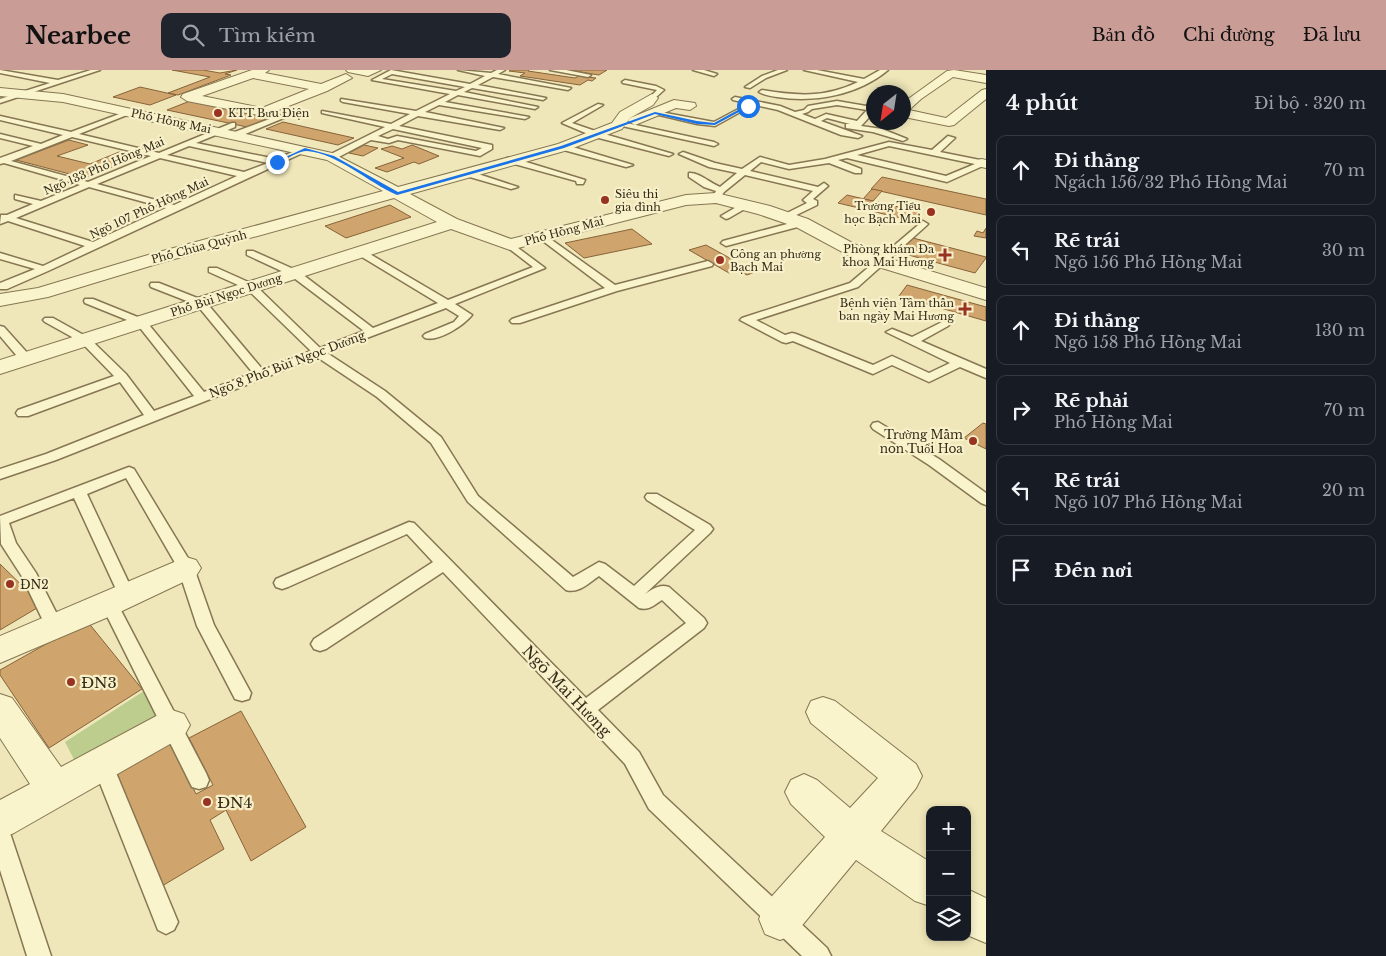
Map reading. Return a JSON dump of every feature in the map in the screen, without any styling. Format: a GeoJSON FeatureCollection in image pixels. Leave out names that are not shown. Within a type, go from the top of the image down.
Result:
{"type":"FeatureCollection","features":[{"type":"Feature","properties":{"kind":"street"},"geometry":{"type":"LineString","coordinates":[[328,75],[368,73],[375,70]]}},
{"type":"Feature","properties":{"kind":"street"},"geometry":{"type":"LineString","coordinates":[[323,88],[257,72],[183,99],[263,112],[323,88],[349,74]]}},
{"type":"Feature","properties":{"kind":"street"},"geometry":{"type":"LineString","coordinates":[[911,102],[929,87],[951,73],[986,79]]}},
{"type":"Feature","properties":{"kind":"street"},"geometry":{"type":"LineString","coordinates":[[220,86],[247,91]]}},
{"type":"Feature","properties":{"kind":"street"},"geometry":{"type":"LineString","coordinates":[[929,87],[947,90]]}},
{"type":"Feature","properties":{"kind":"street","name":"Phố Hồng Mai"},"geometry":{"type":"LineString","coordinates":[[0,92],[63,98],[228,130],[332,157],[451,223],[510,246],[542,236],[686,200],[718,194],[745,205],[802,223],[853,251],[986,294]]}},
{"type":"Feature","properties":{"kind":"street"},"geometry":{"type":"LineString","coordinates":[[965,94],[985,96]]}},
{"type":"Feature","properties":{"kind":"street"},"geometry":{"type":"LineString","coordinates":[[273,96],[291,100]]}},
{"type":"Feature","properties":{"kind":"street"},"geometry":{"type":"LineString","coordinates":[[911,114],[949,122],[985,96]]}},
{"type":"Feature","properties":{"kind":"street"},"geometry":{"type":"LineString","coordinates":[[621,125],[625,115],[649,102],[652,98]]}},
{"type":"Feature","properties":{"kind":"street"},"geometry":{"type":"LineString","coordinates":[[621,125],[674,104],[690,106]]}},
{"type":"Feature","properties":{"kind":"street"},"geometry":{"type":"LineString","coordinates":[[135,113],[163,106]]}},
{"type":"Feature","properties":{"kind":"street","name":"Phố Chùa Quỳnh"},"geometry":{"type":"LineString","coordinates":[[1,291],[41,293],[510,160],[563,147],[621,125]]}},
{"type":"Feature","properties":{"kind":"street","name":"Phố Bùi Ngọc Dương"},"geometry":{"type":"LineString","coordinates":[[0,367],[451,223]]}},
{"type":"Feature","properties":{"kind":"street"},"geometry":{"type":"LineString","coordinates":[[0,650],[118,600],[186,568]]}},
{"type":"Feature","properties":{"kind":"street"},"geometry":{"type":"LineString","coordinates":[[0,709],[54,789]]}},
{"type":"Feature","properties":{"kind":"street"},"geometry":{"type":"LineString","coordinates":[[780,920],[903,776],[823,712]]}},
{"type":"Feature","properties":{"kind":"street"},"geometry":{"type":"LineString","coordinates":[[0,820],[172,724]]}},
{"type":"Feature","properties":{"kind":"street"},"geometry":{"type":"LineString","coordinates":[[804,792],[852,835],[926,883]]}},
{"type":"Feature","properties":{"kind":"street"},"geometry":{"type":"LineString","coordinates":[[971,913],[986,922]]}},
{"type":"Feature","properties":{"kind":"lane"},"geometry":{"type":"LineString","coordinates":[[0,76],[21,70]]}},
{"type":"Feature","properties":{"kind":"lane"},"geometry":{"type":"LineString","coordinates":[[0,101],[97,70]]}},
{"type":"Feature","properties":{"kind":"lane"},"geometry":{"type":"LineString","coordinates":[[404,70],[557,94]]}},
{"type":"Feature","properties":{"kind":"lane"},"geometry":{"type":"LineString","coordinates":[[461,70],[568,88]]}},
{"type":"Feature","properties":{"kind":"lane"},"geometry":{"type":"LineString","coordinates":[[421,105],[436,102],[458,93],[502,70]]}},
{"type":"Feature","properties":{"kind":"lane"},"geometry":{"type":"LineString","coordinates":[[553,70],[588,75]]}},
{"type":"Feature","properties":{"kind":"lane"},"geometry":{"type":"LineString","coordinates":[[696,70],[714,74]]}},
{"type":"Feature","properties":{"kind":"lane"},"geometry":{"type":"LineString","coordinates":[[748,87],[764,77],[784,70]]}},
{"type":"Feature","properties":{"kind":"lane"},"geometry":{"type":"LineString","coordinates":[[807,70],[865,81]]}},
{"type":"Feature","properties":{"kind":"lane"},"geometry":{"type":"LineString","coordinates":[[762,92],[803,99],[824,98],[840,93],[884,70]]}},
{"type":"Feature","properties":{"kind":"lane"},"geometry":{"type":"LineString","coordinates":[[0,71],[56,82]]}},
{"type":"Feature","properties":{"kind":"lane"},"geometry":{"type":"LineString","coordinates":[[72,71],[85,74]]}},
{"type":"Feature","properties":{"kind":"lane"},"geometry":{"type":"LineString","coordinates":[[535,107],[375,80],[391,72],[543,98]]}},
{"type":"Feature","properties":{"kind":"lane"},"geometry":{"type":"LineString","coordinates":[[625,82],[661,90],[652,98]]}},
{"type":"Feature","properties":{"kind":"lane"},"geometry":{"type":"LineString","coordinates":[[373,85],[417,94]]}},
{"type":"Feature","properties":{"kind":"lane"},"geometry":{"type":"LineString","coordinates":[[735,99],[780,108],[860,137]]}},
{"type":"Feature","properties":{"kind":"lane"},"geometry":{"type":"LineString","coordinates":[[343,100],[500,128]]}},
{"type":"Feature","properties":{"kind":"lane"},"geometry":{"type":"LineString","coordinates":[[332,157],[418,114],[436,102],[525,118]]}},
{"type":"Feature","properties":{"kind":"lane"},"geometry":{"type":"LineString","coordinates":[[794,114],[806,111],[810,107],[837,102],[866,108]]}},
{"type":"Feature","properties":{"kind":"lane"},"geometry":{"type":"LineString","coordinates":[[600,105],[566,123],[598,135],[669,154]]}},
{"type":"Feature","properties":{"kind":"lane"},"geometry":{"type":"LineString","coordinates":[[655,113],[715,124],[748,106]]}},
{"type":"Feature","properties":{"kind":"lane"},"geometry":{"type":"LineString","coordinates":[[831,108],[866,117]]}},
{"type":"Feature","properties":{"kind":"lane","name":"Ngõ 133 Phố Hồng Mai"},"geometry":{"type":"LineString","coordinates":[[2,219],[187,143],[228,130],[282,117],[263,112]]}},
{"type":"Feature","properties":{"kind":"lane"},"geometry":{"type":"LineString","coordinates":[[324,112],[489,147],[477,154],[397,138],[388,141],[369,137]]}},
{"type":"Feature","properties":{"kind":"lane"},"geometry":{"type":"LineString","coordinates":[[1,161],[135,113]]}},
{"type":"Feature","properties":{"kind":"lane"},"geometry":{"type":"LineString","coordinates":[[815,121],[826,116],[859,124],[866,117]]}},
{"type":"Feature","properties":{"kind":"lane"},"geometry":{"type":"LineString","coordinates":[[0,118],[245,175]]}},
{"type":"Feature","properties":{"kind":"lane"},"geometry":{"type":"LineString","coordinates":[[815,121],[879,131],[877,132],[942,146]]}},
{"type":"Feature","properties":{"kind":"lane"},"geometry":{"type":"LineString","coordinates":[[400,122],[486,139]]}},
{"type":"Feature","properties":{"kind":"lane"},"geometry":{"type":"LineString","coordinates":[[672,135],[697,122]]}},
{"type":"Feature","properties":{"kind":"lane"},"geometry":{"type":"LineString","coordinates":[[621,125],[714,144]]}},
{"type":"Feature","properties":{"kind":"lane"},"geometry":{"type":"LineString","coordinates":[[835,135],[872,148]]}},
{"type":"Feature","properties":{"kind":"lane"},"geometry":{"type":"LineString","coordinates":[[0,136],[41,146]]}},
{"type":"Feature","properties":{"kind":"lane"},"geometry":{"type":"LineString","coordinates":[[934,153],[951,138]]}},
{"type":"Feature","properties":{"kind":"lane"},"geometry":{"type":"LineString","coordinates":[[187,143],[277,162]]}},
{"type":"Feature","properties":{"kind":"lane"},"geometry":{"type":"LineString","coordinates":[[692,175],[718,194],[746,169],[760,160],[789,167],[830,160],[889,144],[984,163]]}},
{"type":"Feature","properties":{"kind":"lane"},"geometry":{"type":"LineString","coordinates":[[563,147],[629,165]]}},
{"type":"Feature","properties":{"kind":"lane","name":"Ngõ 107 Phố Hồng Mai"},"geometry":{"type":"LineString","coordinates":[[1,291],[245,175],[305,150]]}},
{"type":"Feature","properties":{"kind":"lane"},"geometry":{"type":"LineString","coordinates":[[861,152],[914,166],[910,171]]}},
{"type":"Feature","properties":{"kind":"lane"},"geometry":{"type":"LineString","coordinates":[[683,154],[712,165],[746,169],[822,188],[807,200],[814,203],[786,217]]}},
{"type":"Feature","properties":{"kind":"lane"},"geometry":{"type":"LineString","coordinates":[[848,155],[947,179],[984,163]]}},
{"type":"Feature","properties":{"kind":"lane"},"geometry":{"type":"LineString","coordinates":[[510,160],[581,180],[580,182]]}},
{"type":"Feature","properties":{"kind":"lane"},"geometry":{"type":"LineString","coordinates":[[830,160],[858,171]]}},
{"type":"Feature","properties":{"kind":"lane"},"geometry":{"type":"LineString","coordinates":[[1,161],[175,208]]}},
{"type":"Feature","properties":{"kind":"lane"},"geometry":{"type":"LineString","coordinates":[[466,173],[514,187]]}},
{"type":"Feature","properties":{"kind":"lane"},"geometry":{"type":"LineString","coordinates":[[940,189],[947,179]]}},
{"type":"Feature","properties":{"kind":"lane"},"geometry":{"type":"LineString","coordinates":[[18,197],[41,204]]}},
{"type":"Feature","properties":{"kind":"lane"},"geometry":{"type":"LineString","coordinates":[[726,216],[745,205]]}},
{"type":"Feature","properties":{"kind":"lane"},"geometry":{"type":"LineString","coordinates":[[2,219],[95,246]]}},
{"type":"Feature","properties":{"kind":"lane"},"geometry":{"type":"LineString","coordinates":[[726,243],[802,223]]}},
{"type":"Feature","properties":{"kind":"lane"},"geometry":{"type":"LineString","coordinates":[[923,224],[880,261],[864,278],[846,289],[746,320],[786,340],[792,336],[873,370],[892,360],[929,378],[959,363]]}},
{"type":"Feature","properties":{"kind":"lane"},"geometry":{"type":"LineString","coordinates":[[542,236],[613,289]]}},
{"type":"Feature","properties":{"kind":"lane","name":"Ngõ 8 Phố Bùi Ngọc Dương"},"geometry":{"type":"LineString","coordinates":[[0,474],[51,457],[260,374],[540,268],[510,246]]}},
{"type":"Feature","properties":{"kind":"lane"},"geometry":{"type":"LineString","coordinates":[[360,252],[466,315],[458,324],[428,336]]}},
{"type":"Feature","properties":{"kind":"lane"},"geometry":{"type":"LineString","coordinates":[[250,253],[294,273],[372,332]]}},
{"type":"Feature","properties":{"kind":"lane"},"geometry":{"type":"LineString","coordinates":[[0,256],[44,270]]}},
{"type":"Feature","properties":{"kind":"lane"},"geometry":{"type":"LineString","coordinates":[[516,321],[613,289],[708,264]]}},
{"type":"Feature","properties":{"kind":"lane"},"geometry":{"type":"LineString","coordinates":[[213,270],[251,287],[319,353],[344,372],[381,394],[436,440],[473,500],[572,586],[599,568],[645,603],[663,592],[698,623],[585,710]]}},
{"type":"Feature","properties":{"kind":"lane"},"geometry":{"type":"LineString","coordinates":[[155,285],[201,303],[260,374]]}},
{"type":"Feature","properties":{"kind":"lane"},"geometry":{"type":"LineString","coordinates":[[89,301],[141,322],[202,397]]}},
{"type":"Feature","properties":{"kind":"lane"},"geometry":{"type":"LineString","coordinates":[[49,320],[86,340],[122,377],[152,417]]}},
{"type":"Feature","properties":{"kind":"lane"},"geometry":{"type":"LineString","coordinates":[[912,341],[944,324]]}},
{"type":"Feature","properties":{"kind":"lane"},"geometry":{"type":"LineString","coordinates":[[0,330],[26,359]]}},
{"type":"Feature","properties":{"kind":"lane"},"geometry":{"type":"LineString","coordinates":[[892,332],[986,374]]}},
{"type":"Feature","properties":{"kind":"lane"},"geometry":{"type":"LineString","coordinates":[[23,413],[122,377]]}},
{"type":"Feature","properties":{"kind":"lane"},"geometry":{"type":"LineString","coordinates":[[878,426],[934,462],[986,500]]}},
{"type":"Feature","properties":{"kind":"lane"},"geometry":{"type":"LineString","coordinates":[[54,626],[28,573],[9,544],[1,521],[129,472],[186,568],[206,626],[242,693]]}},
{"type":"Feature","properties":{"kind":"lane"},"geometry":{"type":"LineString","coordinates":[[78,491],[118,600],[172,724],[199,780]]}},
{"type":"Feature","properties":{"kind":"lane"},"geometry":{"type":"LineString","coordinates":[[634,595],[705,529],[652,497]]}},
{"type":"Feature","properties":{"kind":"lane","name":"Ngõ Mai Hương"},"geometry":{"type":"LineString","coordinates":[[282,583],[409,527],[632,758],[656,802],[819,956]]}},
{"type":"Feature","properties":{"kind":"lane"},"geometry":{"type":"LineString","coordinates":[[320,644],[444,563]]}},
{"type":"Feature","properties":{"kind":"lane"},"geometry":{"type":"LineString","coordinates":[[102,763],[166,922]]}},
{"type":"Feature","properties":{"kind":"lane"},"geometry":{"type":"LineString","coordinates":[[0,836],[39,956]]}},
{"type":"Feature","properties":{"kind":"green space"},"geometry":{"type":"Polygon","coordinates":[[[144,691],[164,724],[79,769],[65,742],[144,691]]]}},
{"type":"Feature","properties":{"kind":"building"},"geometry":{"type":"Polygon","coordinates":[[[172,70],[203,70],[220,73],[237,70],[225,74],[231,75],[178,95],[168,93],[210,77],[172,70]]]}},
{"type":"Feature","properties":{"kind":"building"},"geometry":{"type":"Polygon","coordinates":[[[529,70],[575,78],[579,76],[596,78],[580,85],[520,76],[525,73],[509,71],[529,70]]]}},
{"type":"Feature","properties":{"kind":"building"},"geometry":{"type":"Polygon","coordinates":[[[568,70],[607,70],[599,75],[568,70]]]}},
{"type":"Feature","properties":{"kind":"building"},"geometry":{"type":"Polygon","coordinates":[[[140,87],[176,95],[150,105],[113,97],[140,87]]]}},
{"type":"Feature","properties":{"kind":"building","name":"KTT Bưu Điện"},"geometry":{"type":"Polygon","coordinates":[[[190,101],[271,117],[247,127],[167,110],[190,101]]]}},
{"type":"Feature","properties":{"kind":"building"},"geometry":{"type":"Polygon","coordinates":[[[283,122],[354,138],[338,145],[266,129],[283,122]]]}},
{"type":"Feature","properties":{"kind":"building"},"geometry":{"type":"Polygon","coordinates":[[[69,140],[88,145],[57,156],[90,164],[119,152],[137,157],[85,178],[16,160],[69,140]]]}},
{"type":"Feature","properties":{"kind":"building"},"geometry":{"type":"Polygon","coordinates":[[[364,145],[378,148],[363,156],[349,153],[364,145]]]}},
{"type":"Feature","properties":{"kind":"building"},"geometry":{"type":"Polygon","coordinates":[[[412,145],[439,156],[419,164],[414,162],[387,172],[375,168],[404,158],[381,149],[392,146],[402,149],[412,145]]]}},
{"type":"Feature","properties":{"kind":"building"},"geometry":{"type":"Polygon","coordinates":[[[882,177],[986,199],[986,215],[871,189],[882,177]]]}},
{"type":"Feature","properties":{"kind":"building"},"geometry":{"type":"Polygon","coordinates":[[[872,189],[882,191],[873,201],[863,199],[872,189]]]}},
{"type":"Feature","properties":{"kind":"building"},"geometry":{"type":"Polygon","coordinates":[[[847,195],[920,212],[913,221],[838,203],[847,195]]]}},
{"type":"Feature","properties":{"kind":"building"},"geometry":{"type":"Polygon","coordinates":[[[390,205],[411,217],[346,238],[325,226],[390,205]]]}},
{"type":"Feature","properties":{"kind":"building"},"geometry":{"type":"Polygon","coordinates":[[[986,228],[986,238],[974,236],[977,231],[983,233],[986,228]]]}},
{"type":"Feature","properties":{"kind":"building"},"geometry":{"type":"Polygon","coordinates":[[[632,229],[652,244],[584,258],[565,243],[632,229]]]}},
{"type":"Feature","properties":{"kind":"building","name":"Phòng khám Đa khoa Mai Hương"},"geometry":{"type":"Polygon","coordinates":[[[913,238],[986,258],[975,273],[905,254],[901,251],[913,238]]]}},
{"type":"Feature","properties":{"kind":"building","name":"Công an phường Bạch Mai"},"geometry":{"type":"Polygon","coordinates":[[[706,245],[755,272],[747,275],[738,270],[729,273],[689,250],[706,245]]]}},
{"type":"Feature","properties":{"kind":"building"},"geometry":{"type":"Polygon","coordinates":[[[907,285],[986,307],[986,321],[899,296],[907,285]]]}},
{"type":"Feature","properties":{"kind":"building"},"geometry":{"type":"Polygon","coordinates":[[[983,423],[986,424],[986,449],[964,438],[983,423]]]}},
{"type":"Feature","properties":{"kind":"building","name":"ĐN2"},"geometry":{"type":"Polygon","coordinates":[[[0,564],[42,605],[0,630],[0,564]]]}},
{"type":"Feature","properties":{"kind":"building","name":"ĐN3"},"geometry":{"type":"Polygon","coordinates":[[[87,621],[142,689],[49,748],[0,675],[0,670],[87,621]]]}},
{"type":"Feature","properties":{"kind":"building","name":"ĐN4"},"geometry":{"type":"Polygon","coordinates":[[[241,711],[306,827],[251,861],[226,810],[210,820],[224,849],[157,889],[108,768],[169,737],[196,794],[213,785],[189,738],[241,711]]]}},
{"type":"Feature","properties":{"kind":"place","name":"KTT Bưu Điện"},"geometry":{"type":"Point","coordinates":[218,113]}},
{"type":"Feature","properties":{"kind":"place","name":"Siêu thị gia đình"},"geometry":{"type":"Point","coordinates":[605,200]}},
{"type":"Feature","properties":{"kind":"place","name":"Trường Tiểu học Bạch Mai"},"geometry":{"type":"Point","coordinates":[931,212]}},
{"type":"Feature","properties":{"kind":"place","name":"Phòng khám Đa khoa Mai Hương"},"geometry":{"type":"Point","coordinates":[945,255]}},
{"type":"Feature","properties":{"kind":"place","name":"Công an phường Bạch Mai"},"geometry":{"type":"Point","coordinates":[720,260]}},
{"type":"Feature","properties":{"kind":"place","name":"Bệnh viện Tâm thần ban ngày Mai Hương"},"geometry":{"type":"Point","coordinates":[965,309]}},
{"type":"Feature","properties":{"kind":"place","name":"Trường Mầm non Tuổi Hoa"},"geometry":{"type":"Point","coordinates":[973,441]}},
{"type":"Feature","properties":{"kind":"place","name":"ĐN2"},"geometry":{"type":"Point","coordinates":[10,584]}},
{"type":"Feature","properties":{"kind":"place","name":"ĐN3"},"geometry":{"type":"Point","coordinates":[71,682]}},
{"type":"Feature","properties":{"kind":"place","name":"ĐN4"},"geometry":{"type":"Point","coordinates":[207,802]}},
{"type":"Feature","properties":{"kind":"route"},"geometry":{"type":"LineString","coordinates":[[277,162],[305,150],[318,153],[332,157],[397,193],[510,160],[563,147],[655,113],[715,124],[748,106]]}}]}
